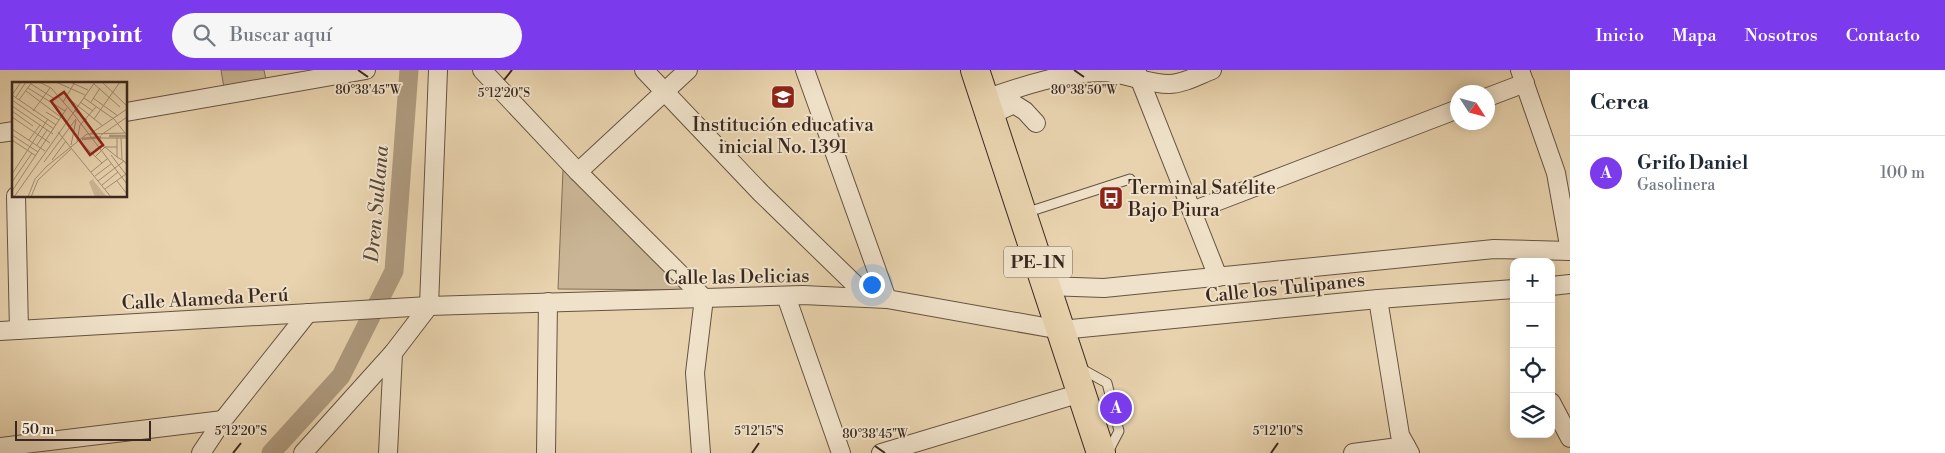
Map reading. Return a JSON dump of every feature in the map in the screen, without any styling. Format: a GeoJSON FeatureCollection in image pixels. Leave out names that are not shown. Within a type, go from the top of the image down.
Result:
{"type":"FeatureCollection","features":[{"type":"Feature","properties":{"kind":"main road","name":"PE-1N"},"geometry":{"type":"LineString","coordinates":[[975,70],[1101,453]]}},
{"type":"Feature","properties":{"kind":"street"},"geometry":{"type":"LineString","coordinates":[[128,112],[366,70]]}},
{"type":"Feature","properties":{"kind":"street"},"geometry":{"type":"LineString","coordinates":[[302,453],[393,352],[429,306],[438,70]]}},
{"type":"Feature","properties":{"kind":"street"},"geometry":{"type":"LineString","coordinates":[[482,70],[578,172],[704,298],[695,373],[702,453]]}},
{"type":"Feature","properties":{"kind":"street"},"geometry":{"type":"LineString","coordinates":[[644,70],[761,193],[868,298]]}},
{"type":"Feature","properties":{"kind":"street"},"geometry":{"type":"LineString","coordinates":[[578,172],[688,70]]}},
{"type":"Feature","properties":{"kind":"street"},"geometry":{"type":"LineString","coordinates":[[805,70],[887,299]]}},
{"type":"Feature","properties":{"kind":"street"},"geometry":{"type":"LineString","coordinates":[[988,107],[1032,83],[1076,74],[1110,72],[1137,74],[1157,82],[1177,83],[1212,70]]}},
{"type":"Feature","properties":{"kind":"street"},"geometry":{"type":"LineString","coordinates":[[1137,74],[1218,277]]}},
{"type":"Feature","properties":{"kind":"street"},"geometry":{"type":"LineString","coordinates":[[1046,286],[1104,288],[1494,249],[1570,251],[1563,171],[1523,74],[1495,92]]}},
{"type":"Feature","properties":{"kind":"street"},"geometry":{"type":"LineString","coordinates":[[988,107],[1014,104],[1025,111],[1036,123]]}},
{"type":"Feature","properties":{"kind":"street"},"geometry":{"type":"LineString","coordinates":[[1192,210],[1450,111]]}},
{"type":"Feature","properties":{"kind":"street"},"geometry":{"type":"LineString","coordinates":[[16,198],[18,330]]}},
{"type":"Feature","properties":{"kind":"street"},"geometry":{"type":"LineString","coordinates":[[1555,286],[1570,284]]}},
{"type":"Feature","properties":{"kind":"street","name":"Calle los Tulipanes"},"geometry":{"type":"LineString","coordinates":[[1061,330],[1378,299],[1510,289]]}},
{"type":"Feature","properties":{"kind":"street"},"geometry":{"type":"LineString","coordinates":[[786,296],[840,453]]}},
{"type":"Feature","properties":{"kind":"street","name":"Calle las Delicias"},"geometry":{"type":"LineString","coordinates":[[412,307],[786,296],[868,298],[887,299],[1061,330]]}},
{"type":"Feature","properties":{"kind":"street"},"geometry":{"type":"LineString","coordinates":[[1352,453],[1408,449],[1400,435],[1378,299]]}},
{"type":"Feature","properties":{"kind":"street"},"geometry":{"type":"LineString","coordinates":[[546,453],[548,302]]}},
{"type":"Feature","properties":{"kind":"street","name":"Calle Alameda Perú"},"geometry":{"type":"LineString","coordinates":[[0,331],[412,307]]}},
{"type":"Feature","properties":{"kind":"street"},"geometry":{"type":"LineString","coordinates":[[201,453],[223,420],[308,313]]}},
{"type":"Feature","properties":{"kind":"street"},"geometry":{"type":"LineString","coordinates":[[388,453],[393,352]]}},
{"type":"Feature","properties":{"kind":"street"},"geometry":{"type":"LineString","coordinates":[[881,453],[1081,392]]}},
{"type":"Feature","properties":{"kind":"street"},"geometry":{"type":"LineString","coordinates":[[1555,410],[1570,438]]}},
{"type":"Feature","properties":{"kind":"street"},"geometry":{"type":"LineString","coordinates":[[0,447],[223,420]]}},
{"type":"Feature","properties":{"kind":"lane"},"geometry":{"type":"LineString","coordinates":[[1023,214],[1130,179]]}},
{"type":"Feature","properties":{"kind":"lane"},"geometry":{"type":"LineString","coordinates":[[1071,363],[1107,383],[1119,431],[1108,453]]}},
{"type":"Feature","properties":{"kind":"shaded area"},"geometry":{"type":"Polygon","coordinates":[[[221,70],[264,70],[266,80],[224,88],[221,70]]]}},
{"type":"Feature","properties":{"kind":"shaded area"},"geometry":{"type":"Polygon","coordinates":[[[563,170],[685,290],[558,289],[563,170]]]}},
{"type":"Feature","properties":{"kind":"waterway","name":"Dren Sullana"},"geometry":{"type":"LineString","coordinates":[[271,453],[341,376],[394,271],[409,70]]}},
{"type":"Feature","properties":{"kind":"place","name":"Institución educativa inicial No. 1391"},"geometry":{"type":"Point","coordinates":[783,97]}},
{"type":"Feature","properties":{"kind":"place","name":"Terminal Satélite Bajo Piura"},"geometry":{"type":"Point","coordinates":[1111,198]}},
{"type":"Feature","properties":{"kind":"place","name":"Grifo Daniel"},"geometry":{"type":"Point","coordinates":[1116,408]}}]}
